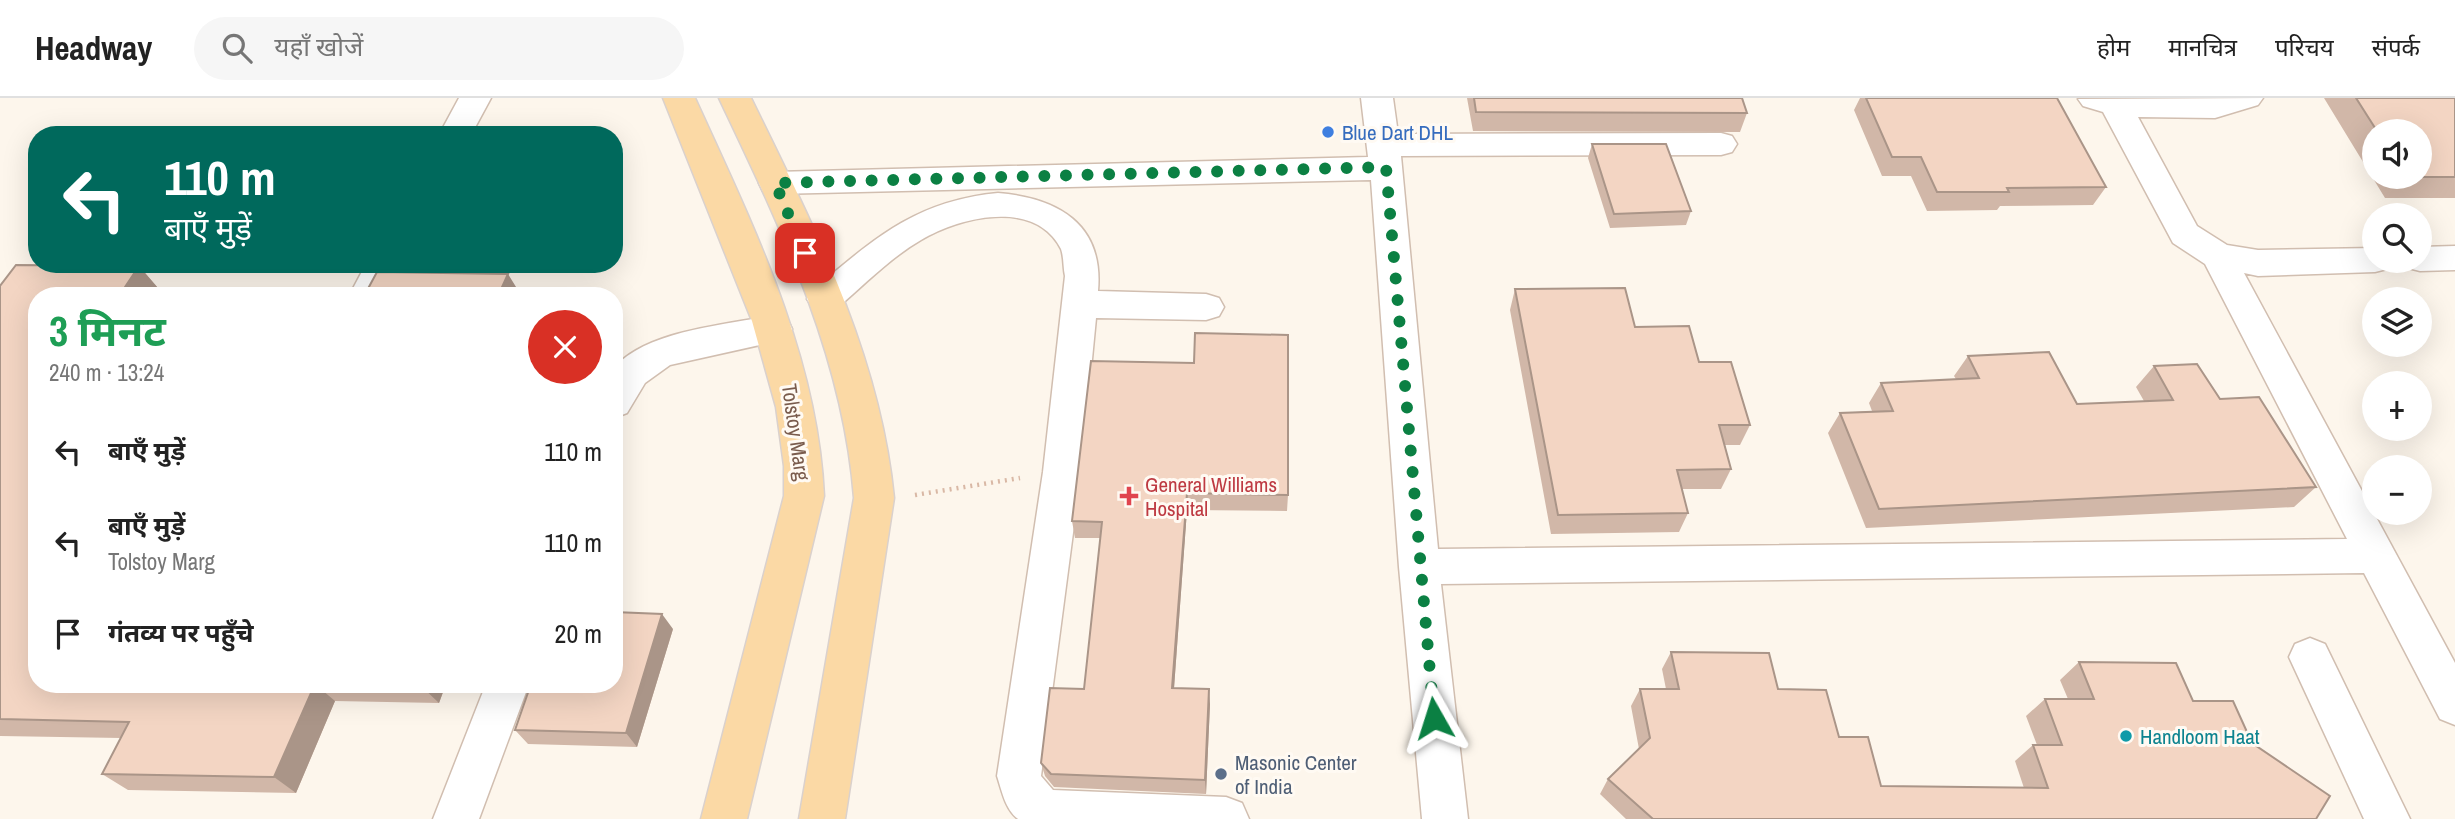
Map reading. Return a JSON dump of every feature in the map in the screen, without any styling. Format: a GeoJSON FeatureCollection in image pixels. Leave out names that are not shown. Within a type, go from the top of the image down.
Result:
{"type":"FeatureCollection","features":[{"type":"Feature","properties":{"kind":"main road","name":"Tolstoy Marg"},"geometry":{"type":"LineString","coordinates":[[680,98],[783,351],[804,463],[804,496],[724,819]]}},
{"type":"Feature","properties":{"kind":"main road"},"geometry":{"type":"LineString","coordinates":[[735,98],[775,183],[847,353],[874,464],[874,498],[822,819]]}},
{"type":"Feature","properties":{"kind":"street"},"geometry":{"type":"LineString","coordinates":[[460,126],[475,98]]}},
{"type":"Feature","properties":{"kind":"street"},"geometry":{"type":"LineString","coordinates":[[1377,98],[1385,156],[1419,567],[1445,819]]}},
{"type":"Feature","properties":{"kind":"street"},"geometry":{"type":"LineString","coordinates":[[2103,102],[2218,107],[2236,104],[2247,98]]}},
{"type":"Feature","properties":{"kind":"street"},"geometry":{"type":"LineString","coordinates":[[2103,102],[2185,234],[2218,256],[2258,263],[2362,260]]}},
{"type":"Feature","properties":{"kind":"street"},"geometry":{"type":"LineString","coordinates":[[775,183],[1721,144]]}},
{"type":"Feature","properties":{"kind":"street"},"geometry":{"type":"LineString","coordinates":[[825,299],[908,232],[948,214],[990,205],[1031,208],[1060,224],[1078,247],[1082,276],[1062,472],[1019,776],[1027,798],[1044,812],[1226,819]]}},
{"type":"Feature","properties":{"kind":"street"},"geometry":{"type":"LineString","coordinates":[[2218,256],[2455,705]]}},
{"type":"Feature","properties":{"kind":"street"},"geometry":{"type":"LineString","coordinates":[[2432,259],[2455,258]]}},
{"type":"Feature","properties":{"kind":"street"},"geometry":{"type":"LineString","coordinates":[[1079,304],[1206,307]]}},
{"type":"Feature","properties":{"kind":"street"},"geometry":{"type":"LineString","coordinates":[[623,380],[644,361],[661,353],[774,329]]}},
{"type":"Feature","properties":{"kind":"street"},"geometry":{"type":"LineString","coordinates":[[1419,567],[2376,555]]}},
{"type":"Feature","properties":{"kind":"street"},"geometry":{"type":"LineString","coordinates":[[2310,657],[2387,819]]}},
{"type":"Feature","properties":{"kind":"street"},"geometry":{"type":"LineString","coordinates":[[456,819],[505,693]]}},
{"type":"Feature","properties":{"kind":"path"},"geometry":{"type":"LineString","coordinates":[[914,495],[1062,472]]}},
{"type":"Feature","properties":{"kind":"building"},"geometry":{"type":"Polygon","coordinates":[[[1474,98],[1742,98],[1747,113],[1476,112],[1474,98]]]}},
{"type":"Feature","properties":{"kind":"building"},"geometry":{"type":"Polygon","coordinates":[[[1866,98],[2057,98],[2106,187],[2007,188],[2009,192],[1937,192],[1921,157],[1892,157],[1866,98]]]}},
{"type":"Feature","properties":{"kind":"building"},"geometry":{"type":"Polygon","coordinates":[[[2356,98],[2455,98],[2455,177],[2432,177],[2432,119],[2369,119],[2356,98]]]}},
{"type":"Feature","properties":{"kind":"building"},"geometry":{"type":"Polygon","coordinates":[[[1592,144],[1666,144],[1691,211],[1614,214],[1592,144]]]}},
{"type":"Feature","properties":{"kind":"building"},"geometry":{"type":"Polygon","coordinates":[[[16,265],[28,265],[28,273],[134,273],[125,287],[28,287],[28,693],[311,693],[274,777],[102,774],[129,722],[0,719],[0,286],[16,265]]]}},
{"type":"Feature","properties":{"kind":"building"},"geometry":{"type":"Polygon","coordinates":[[[376,273],[508,274],[502,287],[369,287],[376,273]]]}},
{"type":"Feature","properties":{"kind":"building"},"geometry":{"type":"Polygon","coordinates":[[[1625,288],[1635,327],[1689,326],[1699,362],[1731,362],[1750,425],[1719,425],[1731,469],[1677,470],[1688,513],[1558,515],[1515,289],[1625,288]]]}},
{"type":"Feature","properties":{"kind":"building"},"geometry":{"type":"Polygon","coordinates":[[[1195,333],[1288,335],[1288,495],[1187,493],[1172,688],[1209,689],[1205,780],[1051,774],[1041,763],[1050,688],[1084,689],[1102,522],[1072,521],[1091,361],[1194,363],[1195,333]]]}},
{"type":"Feature","properties":{"kind":"building"},"geometry":{"type":"Polygon","coordinates":[[[2049,352],[2077,404],[2173,400],[2154,366],[2197,364],[2220,399],[2259,397],[2316,487],[1879,509],[1840,413],[1893,411],[1881,383],[1979,378],[1968,356],[2049,352]]]}},
{"type":"Feature","properties":{"kind":"building"},"geometry":{"type":"Polygon","coordinates":[[[623,612],[662,614],[626,733],[515,730],[528,693],[623,693],[623,612]]]}},
{"type":"Feature","properties":{"kind":"building","name":"Handloom Haat"},"geometry":{"type":"Polygon","coordinates":[[[1671,652],[1769,653],[1778,689],[1826,690],[1839,737],[1868,737],[1881,786],[2048,788],[2033,745],[2062,745],[2045,699],[2094,699],[2079,662],[2176,663],[2193,701],[2233,701],[2252,743],[2330,796],[2316,819],[1653,819],[1608,779],[1650,738],[1640,689],[1679,689],[1671,652]]]}},
{"type":"Feature","properties":{"kind":"place","name":"Blue Dart DHL"},"geometry":{"type":"Point","coordinates":[1328,132]}},
{"type":"Feature","properties":{"kind":"place","name":"General Williams Hospital"},"geometry":{"type":"Point","coordinates":[1129,496]}},
{"type":"Feature","properties":{"kind":"place","name":"Handloom Haat"},"geometry":{"type":"Point","coordinates":[2126,736]}},
{"type":"Feature","properties":{"kind":"place","name":"Masonic Center of India"},"geometry":{"type":"Point","coordinates":[1221,774]}},
{"type":"Feature","properties":{"kind":"route"},"geometry":{"type":"LineString","coordinates":[[805,253],[775,183],[1386,167],[1434,718]]}}]}
